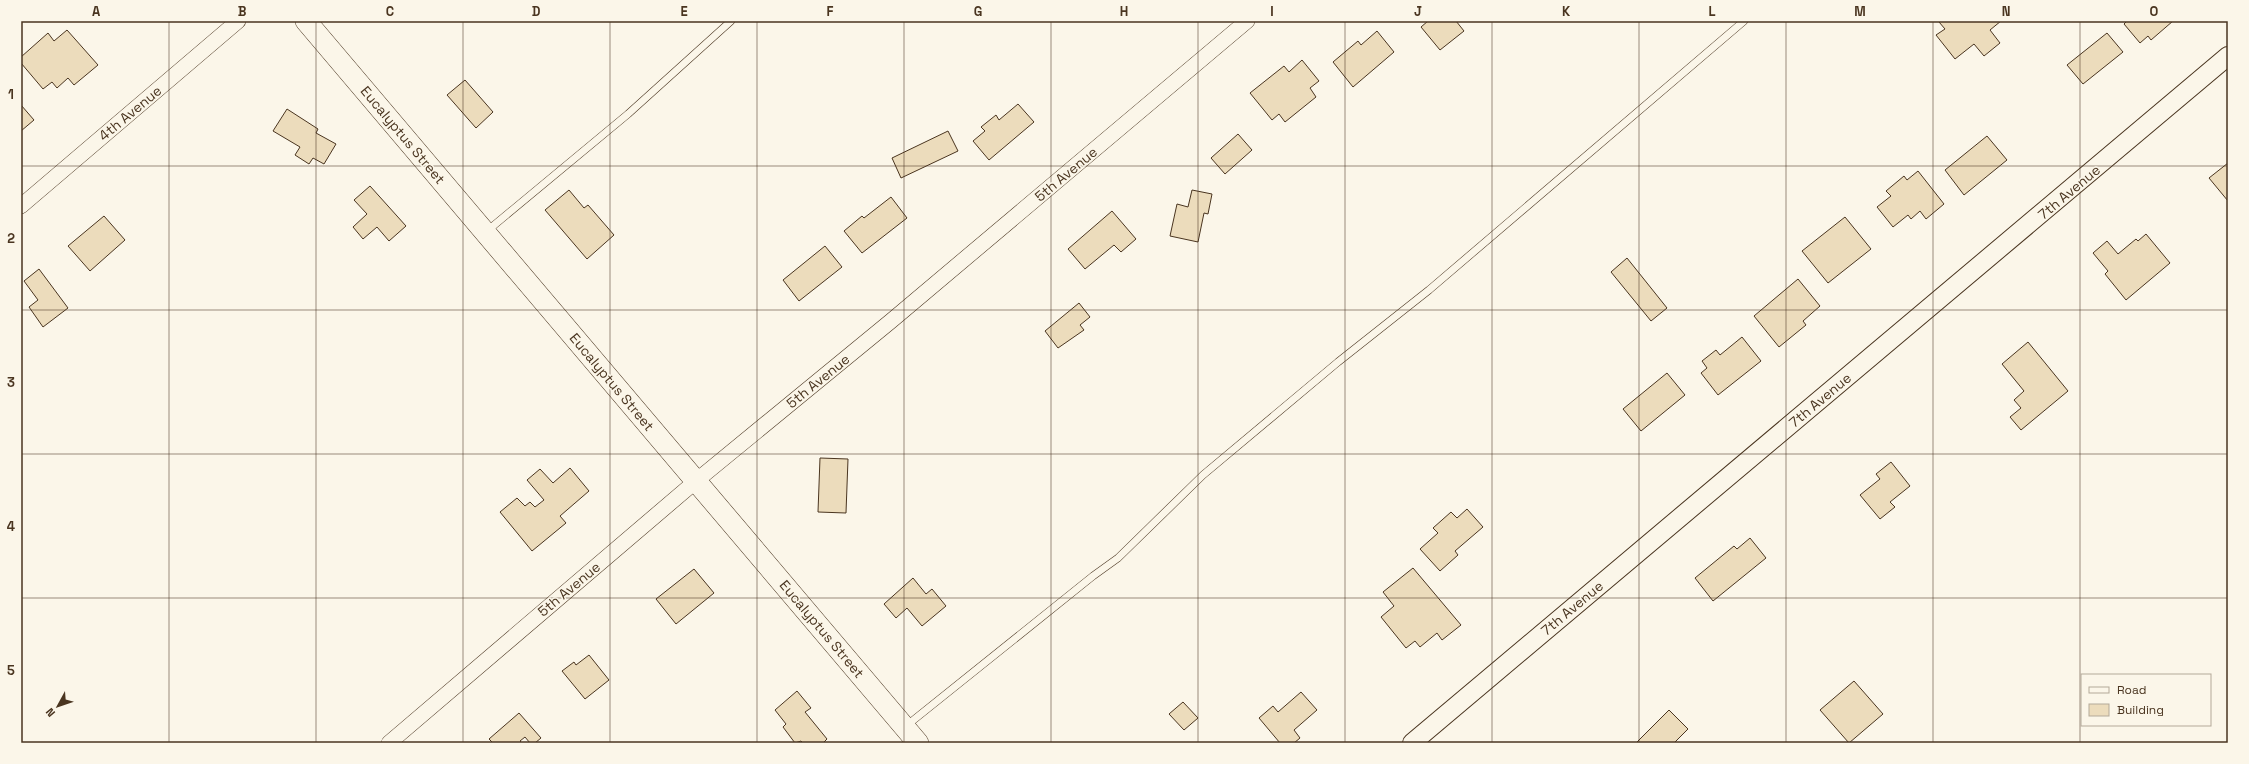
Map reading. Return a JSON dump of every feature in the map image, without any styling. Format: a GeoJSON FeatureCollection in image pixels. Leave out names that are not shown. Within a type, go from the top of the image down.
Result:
{"type":"FeatureCollection","features":[{"type":"Feature","properties":{"kind":"main road","name":"Eucalyptus Street"},"geometry":{"type":"LineString","coordinates":[[306,21],[918,743]]}},
{"type":"Feature","properties":{"kind":"street","name":"4th Avenue"},"geometry":{"type":"LineString","coordinates":[[21,206],[238,21]]}},
{"type":"Feature","properties":{"kind":"street","name":"5th Avenue"},"geometry":{"type":"LineString","coordinates":[[389,743],[696,481],[891,322],[1247,21]]}},
{"type":"Feature","properties":{"kind":"street","name":"7th Avenue"},"geometry":{"type":"LineString","coordinates":[[1412,743],[2228,56]]}},
{"type":"Feature","properties":{"kind":"lane"},"geometry":{"type":"LineString","coordinates":[[485,232],[652,93],[731,21]]}},
{"type":"Feature","properties":{"kind":"lane"},"geometry":{"type":"LineString","coordinates":[[905,727],[1093,576],[1118,558],[1203,475],[1338,362],[1384,328],[1744,21]]}},
{"type":"Feature","properties":{"kind":"building"},"geometry":{"type":"Polygon","coordinates":[[[1428,21],[1456,21],[1464,31],[1440,50],[1421,27],[1428,21]]]}},
{"type":"Feature","properties":{"kind":"building"},"geometry":{"type":"Polygon","coordinates":[[[2001,21],[1990,30],[2000,43],[1984,56],[1974,44],[1955,59],[1936,35],[1945,29],[1939,22],[2001,21]]]}},
{"type":"Feature","properties":{"kind":"building"},"geometry":{"type":"Polygon","coordinates":[[[2127,21],[2173,21],[2151,40],[2148,36],[2140,43],[2124,24],[2127,21]]]}},
{"type":"Feature","properties":{"kind":"building"},"geometry":{"type":"Polygon","coordinates":[[[67,30],[98,65],[74,85],[68,78],[57,88],[52,82],[43,89],[21,63],[21,57],[48,33],[54,41],[67,30]]]}},
{"type":"Feature","properties":{"kind":"building"},"geometry":{"type":"Polygon","coordinates":[[[1377,31],[1394,52],[1353,87],[1333,62],[1358,41],[1361,45],[1377,31]]]}},
{"type":"Feature","properties":{"kind":"building"},"geometry":{"type":"Polygon","coordinates":[[[2107,33],[2123,52],[2083,84],[2067,65],[2107,33]]]}},
{"type":"Feature","properties":{"kind":"building"},"geometry":{"type":"Polygon","coordinates":[[[1302,60],[1319,81],[1310,88],[1316,97],[1285,122],[1279,114],[1272,120],[1250,93],[1284,66],[1289,72],[1302,60]]]}},
{"type":"Feature","properties":{"kind":"building"},"geometry":{"type":"Polygon","coordinates":[[[465,80],[493,112],[476,128],[447,95],[465,80]]]}},
{"type":"Feature","properties":{"kind":"building"},"geometry":{"type":"Polygon","coordinates":[[[1018,104],[1034,122],[989,160],[973,141],[985,131],[981,127],[996,115],[999,120],[1018,104]]]}},
{"type":"Feature","properties":{"kind":"building"},"geometry":{"type":"Polygon","coordinates":[[[21,105],[34,120],[21,131],[21,105]]]}},
{"type":"Feature","properties":{"kind":"building"},"geometry":{"type":"Polygon","coordinates":[[[287,109],[318,129],[316,133],[336,144],[324,164],[313,158],[309,164],[295,155],[300,147],[273,131],[287,109]]]}},
{"type":"Feature","properties":{"kind":"building"},"geometry":{"type":"Polygon","coordinates":[[[948,131],[958,151],[901,178],[892,158],[948,131]]]}},
{"type":"Feature","properties":{"kind":"building"},"geometry":{"type":"Polygon","coordinates":[[[1238,134],[1252,150],[1225,174],[1211,158],[1238,134]]]}},
{"type":"Feature","properties":{"kind":"building"},"geometry":{"type":"Polygon","coordinates":[[[1987,136],[2007,160],[1964,195],[1945,170],[1987,136]]]}},
{"type":"Feature","properties":{"kind":"building"},"geometry":{"type":"Polygon","coordinates":[[[2228,163],[2228,201],[2209,178],[2228,163]]]}},
{"type":"Feature","properties":{"kind":"building"},"geometry":{"type":"Polygon","coordinates":[[[1918,171],[1944,204],[1926,219],[1920,211],[1911,219],[1908,215],[1893,227],[1877,207],[1891,196],[1886,191],[1904,176],[1907,180],[1918,171]]]}},
{"type":"Feature","properties":{"kind":"building"},"geometry":{"type":"Polygon","coordinates":[[[370,186],[406,226],[389,241],[377,227],[363,239],[353,227],[367,214],[354,200],[370,186]]]}},
{"type":"Feature","properties":{"kind":"building"},"geometry":{"type":"Polygon","coordinates":[[[569,190],[584,208],[588,205],[614,235],[587,259],[545,210],[569,190]]]}},
{"type":"Feature","properties":{"kind":"building"},"geometry":{"type":"Polygon","coordinates":[[[1192,190],[1212,194],[1208,214],[1204,213],[1198,242],[1170,236],[1177,204],[1188,207],[1192,190]]]}},
{"type":"Feature","properties":{"kind":"building"},"geometry":{"type":"Polygon","coordinates":[[[891,197],[907,218],[862,253],[844,231],[862,216],[864,218],[891,197]]]}},
{"type":"Feature","properties":{"kind":"building"},"geometry":{"type":"Polygon","coordinates":[[[1112,211],[1136,239],[1121,252],[1114,245],[1085,269],[1068,249],[1112,211]]]}},
{"type":"Feature","properties":{"kind":"building"},"geometry":{"type":"Polygon","coordinates":[[[104,216],[125,240],[90,271],[68,246],[104,216]]]}},
{"type":"Feature","properties":{"kind":"building"},"geometry":{"type":"Polygon","coordinates":[[[1845,217],[1871,249],[1828,283],[1802,251],[1845,217]]]}},
{"type":"Feature","properties":{"kind":"building"},"geometry":{"type":"Polygon","coordinates":[[[2146,234],[2170,263],[2126,300],[2105,274],[2108,271],[2093,253],[2107,241],[2118,254],[2136,239],[2138,241],[2146,234]]]}},
{"type":"Feature","properties":{"kind":"building"},"geometry":{"type":"Polygon","coordinates":[[[825,246],[842,267],[799,301],[783,280],[825,246]]]}},
{"type":"Feature","properties":{"kind":"building"},"geometry":{"type":"Polygon","coordinates":[[[1627,258],[1667,308],[1651,321],[1611,272],[1627,258]]]}},
{"type":"Feature","properties":{"kind":"building"},"geometry":{"type":"Polygon","coordinates":[[[39,269],[68,308],[43,327],[29,307],[38,300],[24,281],[39,269]]]}},
{"type":"Feature","properties":{"kind":"building"},"geometry":{"type":"Polygon","coordinates":[[[1798,279],[1820,306],[1803,321],[1806,325],[1779,347],[1754,316],[1798,279]]]}},
{"type":"Feature","properties":{"kind":"building"},"geometry":{"type":"Polygon","coordinates":[[[1079,303],[1090,317],[1080,325],[1084,330],[1058,348],[1045,331],[1079,303]]]}},
{"type":"Feature","properties":{"kind":"building"},"geometry":{"type":"Polygon","coordinates":[[[1742,337],[1761,361],[1718,395],[1701,373],[1707,368],[1702,361],[1716,350],[1720,355],[1742,337]]]}},
{"type":"Feature","properties":{"kind":"building"},"geometry":{"type":"Polygon","coordinates":[[[2028,342],[2068,391],[2021,430],[2010,417],[2021,408],[2014,400],[2024,391],[2002,364],[2028,342]]]}},
{"type":"Feature","properties":{"kind":"building"},"geometry":{"type":"Polygon","coordinates":[[[1667,373],[1685,395],[1641,431],[1623,409],[1667,373]]]}},
{"type":"Feature","properties":{"kind":"building"},"geometry":{"type":"Polygon","coordinates":[[[820,458],[848,459],[846,513],[818,512],[820,458]]]}},
{"type":"Feature","properties":{"kind":"building"},"geometry":{"type":"Polygon","coordinates":[[[1891,462],[1910,486],[1890,502],[1895,507],[1880,519],[1860,495],[1880,479],[1876,474],[1891,462]]]}},
{"type":"Feature","properties":{"kind":"building"},"geometry":{"type":"Polygon","coordinates":[[[570,468],[589,491],[560,516],[566,523],[532,551],[500,512],[517,498],[525,506],[530,502],[535,507],[544,500],[527,480],[540,469],[553,483],[570,468]]]}},
{"type":"Feature","properties":{"kind":"building"},"geometry":{"type":"Polygon","coordinates":[[[1467,509],[1483,527],[1455,551],[1458,555],[1440,571],[1420,549],[1438,533],[1433,528],[1451,512],[1457,518],[1467,509]]]}},
{"type":"Feature","properties":{"kind":"building"},"geometry":{"type":"Polygon","coordinates":[[[1750,538],[1766,558],[1713,601],[1695,578],[1734,546],[1737,549],[1750,538]]]}},
{"type":"Feature","properties":{"kind":"building"},"geometry":{"type":"Polygon","coordinates":[[[1413,568],[1461,625],[1442,640],[1437,633],[1420,647],[1415,641],[1406,648],[1381,617],[1394,606],[1383,592],[1413,568]]]}},
{"type":"Feature","properties":{"kind":"building"},"geometry":{"type":"Polygon","coordinates":[[[694,569],[714,593],[676,624],[656,599],[694,569]]]}},
{"type":"Feature","properties":{"kind":"building"},"geometry":{"type":"Polygon","coordinates":[[[913,578],[926,594],[932,589],[946,606],[922,626],[907,608],[896,618],[884,604],[913,578]]]}},
{"type":"Feature","properties":{"kind":"building"},"geometry":{"type":"Polygon","coordinates":[[[589,655],[609,680],[585,699],[562,671],[574,662],[576,665],[589,655]]]}},
{"type":"Feature","properties":{"kind":"building"},"geometry":{"type":"Polygon","coordinates":[[[1854,681],[1883,714],[1849,743],[1820,710],[1854,681]]]}},
{"type":"Feature","properties":{"kind":"building"},"geometry":{"type":"Polygon","coordinates":[[[797,691],[811,708],[805,712],[827,739],[823,743],[803,743],[801,741],[795,743],[783,727],[786,724],[775,710],[797,691]]]}},
{"type":"Feature","properties":{"kind":"building"},"geometry":{"type":"Polygon","coordinates":[[[1301,692],[1317,710],[1294,730],[1300,738],[1294,743],[1280,743],[1259,718],[1273,706],[1278,712],[1301,692]]]}},
{"type":"Feature","properties":{"kind":"building"},"geometry":{"type":"Polygon","coordinates":[[[1183,702],[1198,718],[1184,730],[1169,714],[1183,702]]]}},
{"type":"Feature","properties":{"kind":"building"},"geometry":{"type":"Polygon","coordinates":[[[1669,710],[1688,729],[1674,743],[1636,743],[1669,710]]]}},
{"type":"Feature","properties":{"kind":"building"},"geometry":{"type":"Polygon","coordinates":[[[519,713],[541,738],[535,743],[530,743],[525,737],[520,741],[522,743],[493,743],[489,739],[519,713]]]}}]}
